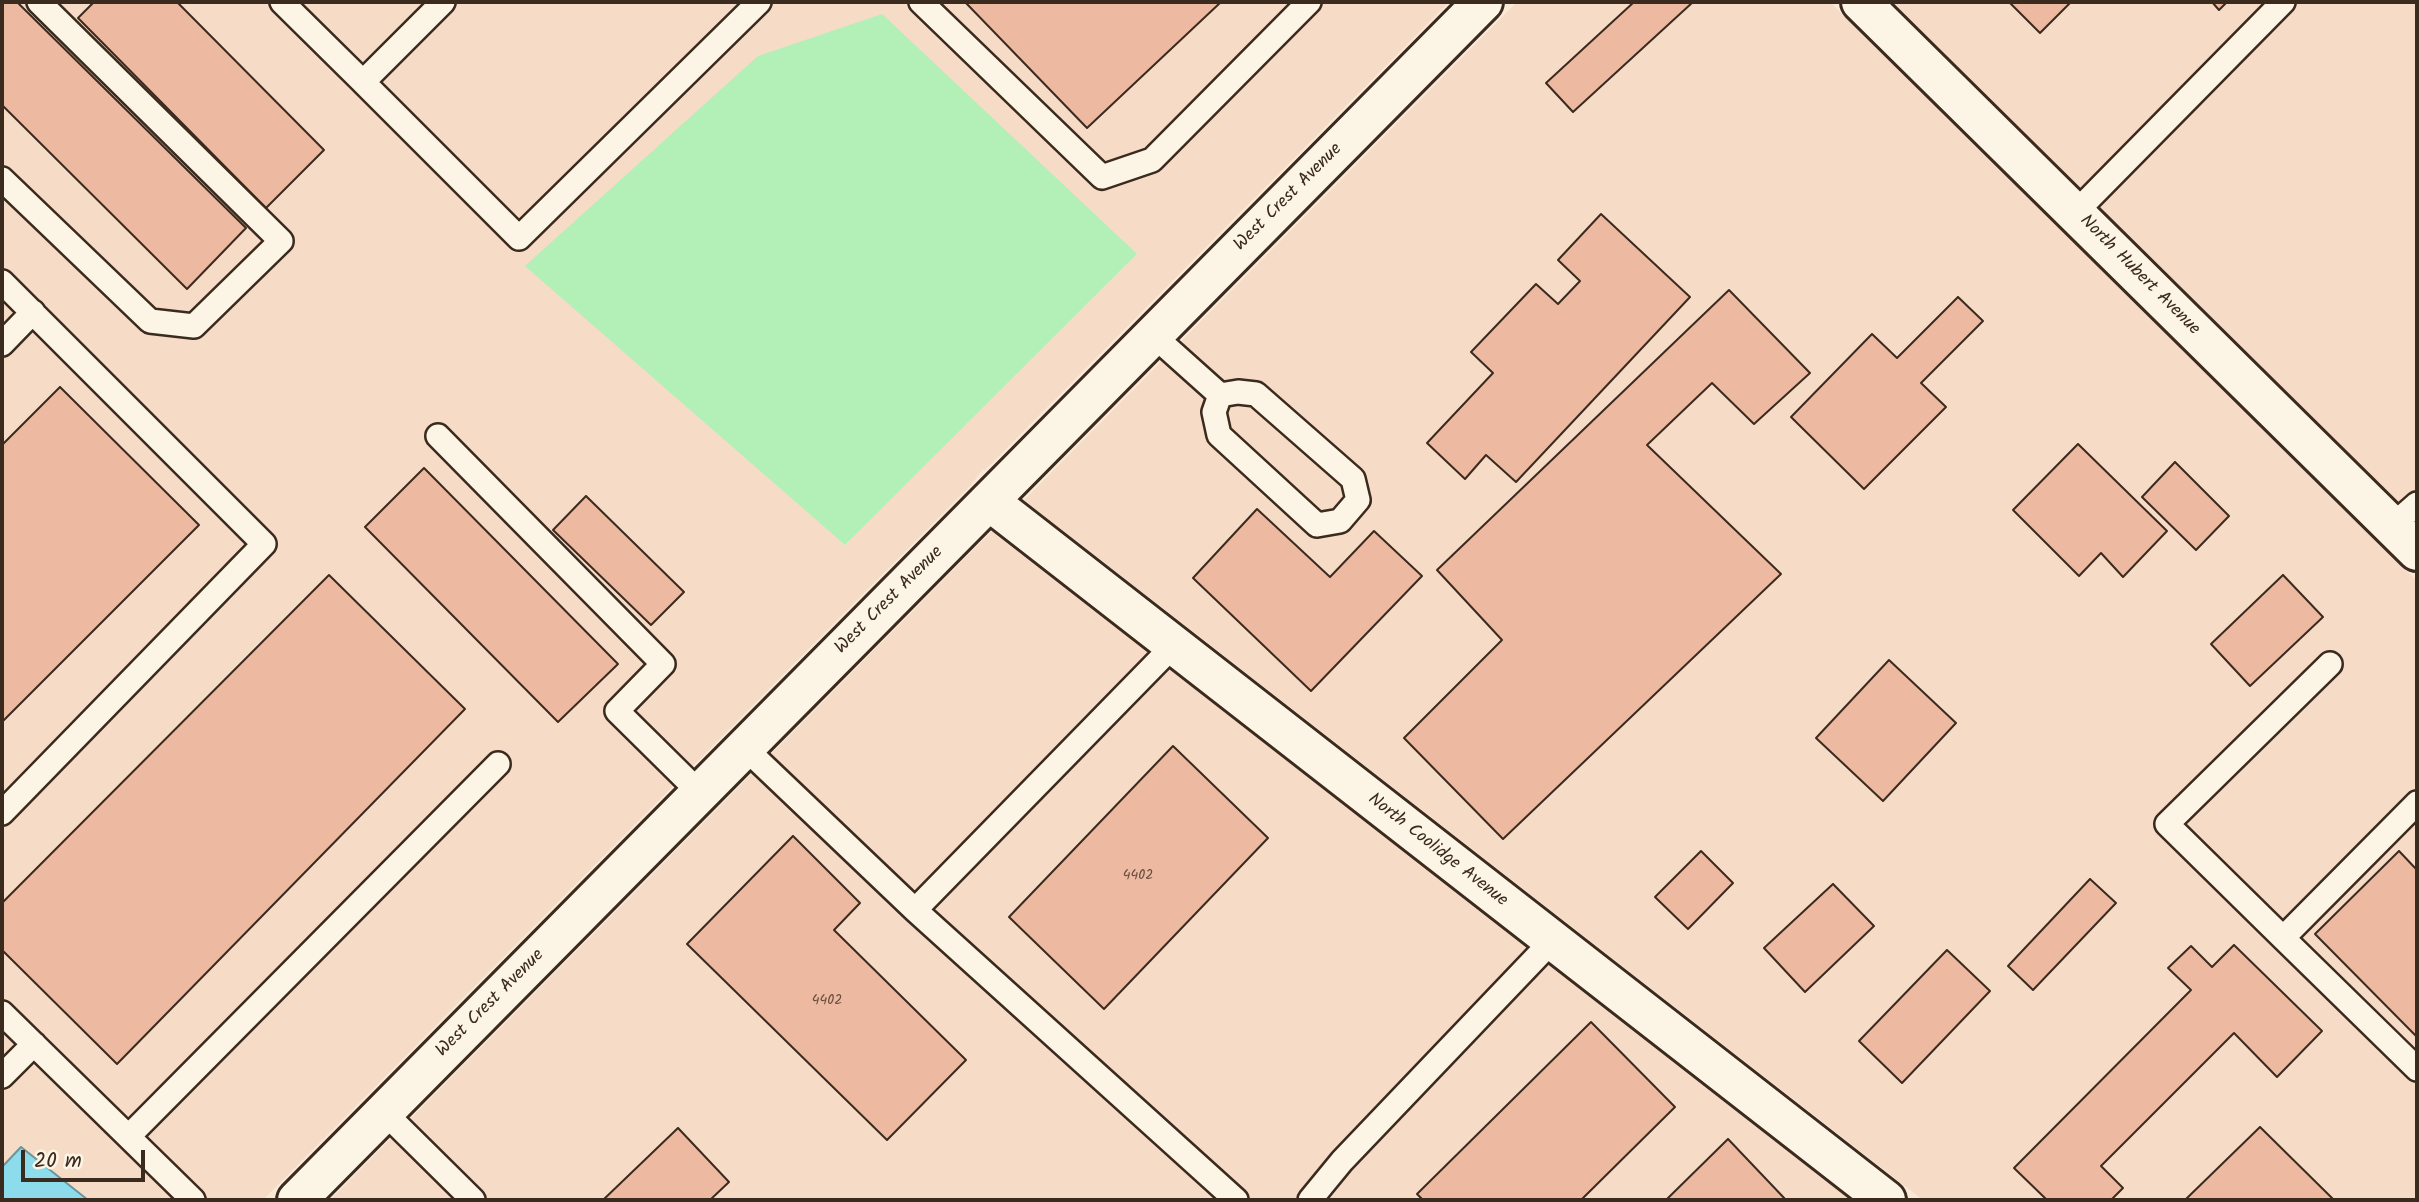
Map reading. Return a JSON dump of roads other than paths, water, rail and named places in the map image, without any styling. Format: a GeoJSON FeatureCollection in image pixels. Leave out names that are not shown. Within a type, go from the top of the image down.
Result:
{"type":"FeatureCollection","features":[{"type":"Feature","properties":{"kind":"street","name":"West Crest Avenue"},"geometry":{"type":"LineString","coordinates":[[297,1200],[1483,2]]}},
{"type":"Feature","properties":{"kind":"street","name":"North Hubert Avenue"},"geometry":{"type":"LineString","coordinates":[[1861,2],[2075,213],[2409,527]]}},
{"type":"Feature","properties":{"kind":"street","name":"North Coolidge Avenue"},"geometry":{"type":"LineString","coordinates":[[989,501],[1886,1200]]}},
{"type":"Feature","properties":{"kind":"lane"},"geometry":{"type":"LineString","coordinates":[[2,179],[150,321],[194,326],[281,241],[38,2]]}},
{"type":"Feature","properties":{"kind":"lane"},"geometry":{"type":"LineString","coordinates":[[282,2],[519,238],[759,2]]}},
{"type":"Feature","properties":{"kind":"lane"},"geometry":{"type":"LineString","coordinates":[[363,82],[443,2]]}},
{"type":"Feature","properties":{"kind":"lane"},"geometry":{"type":"LineString","coordinates":[[921,2],[1102,177],[1152,160],[1309,2]]}},
{"type":"Feature","properties":{"kind":"lane"},"geometry":{"type":"LineString","coordinates":[[2075,213],[2283,2]]}},
{"type":"Feature","properties":{"kind":"lane"},"geometry":{"type":"LineString","coordinates":[[2,282],[264,544],[2,813]]}},
{"type":"Feature","properties":{"kind":"lane"},"geometry":{"type":"LineString","coordinates":[[2,344],[33,312]]}},
{"type":"Feature","properties":{"kind":"lane"},"geometry":{"type":"LineString","coordinates":[[1153,335],[1220,395]]}},
{"type":"Feature","properties":{"kind":"lane"},"geometry":{"type":"LineString","coordinates":[[1238,392],[1256,394],[1353,479],[1358,500],[1340,521],[1317,525],[1219,435],[1214,412],[1220,395],[1238,392]]}},
{"type":"Feature","properties":{"kind":"lane"},"geometry":{"type":"LineString","coordinates":[[438,436],[663,664],[617,711],[700,793]]}},
{"type":"Feature","properties":{"kind":"lane"},"geometry":{"type":"LineString","coordinates":[[915,910],[1174,645]]}},
{"type":"Feature","properties":{"kind":"lane"},"geometry":{"type":"LineString","coordinates":[[2330,664],[2167,824],[2417,1069]]}},
{"type":"Feature","properties":{"kind":"lane"},"geometry":{"type":"LineString","coordinates":[[745,748],[915,910],[1236,1200]]}},
{"type":"Feature","properties":{"kind":"lane"},"geometry":{"type":"LineString","coordinates":[[129,1136],[498,764]]}},
{"type":"Feature","properties":{"kind":"lane"},"geometry":{"type":"LineString","coordinates":[[2283,938],[2417,803]]}},
{"type":"Feature","properties":{"kind":"lane"},"geometry":{"type":"LineString","coordinates":[[1310,1200],[1342,1161],[1552,941]]}},
{"type":"Feature","properties":{"kind":"lane"},"geometry":{"type":"LineString","coordinates":[[2,1013],[193,1200]]}},
{"type":"Feature","properties":{"kind":"lane"},"geometry":{"type":"LineString","coordinates":[[2,1076],[34,1044]]}},
{"type":"Feature","properties":{"kind":"lane"},"geometry":{"type":"LineString","coordinates":[[384,1112],[473,1200]]}},
{"type":"Feature","properties":{"kind":"water"},"geometry":{"type":"Polygon","coordinates":[[[21,1147],[88,1200],[2,1200],[2,1167],[21,1147]]]}}]}
